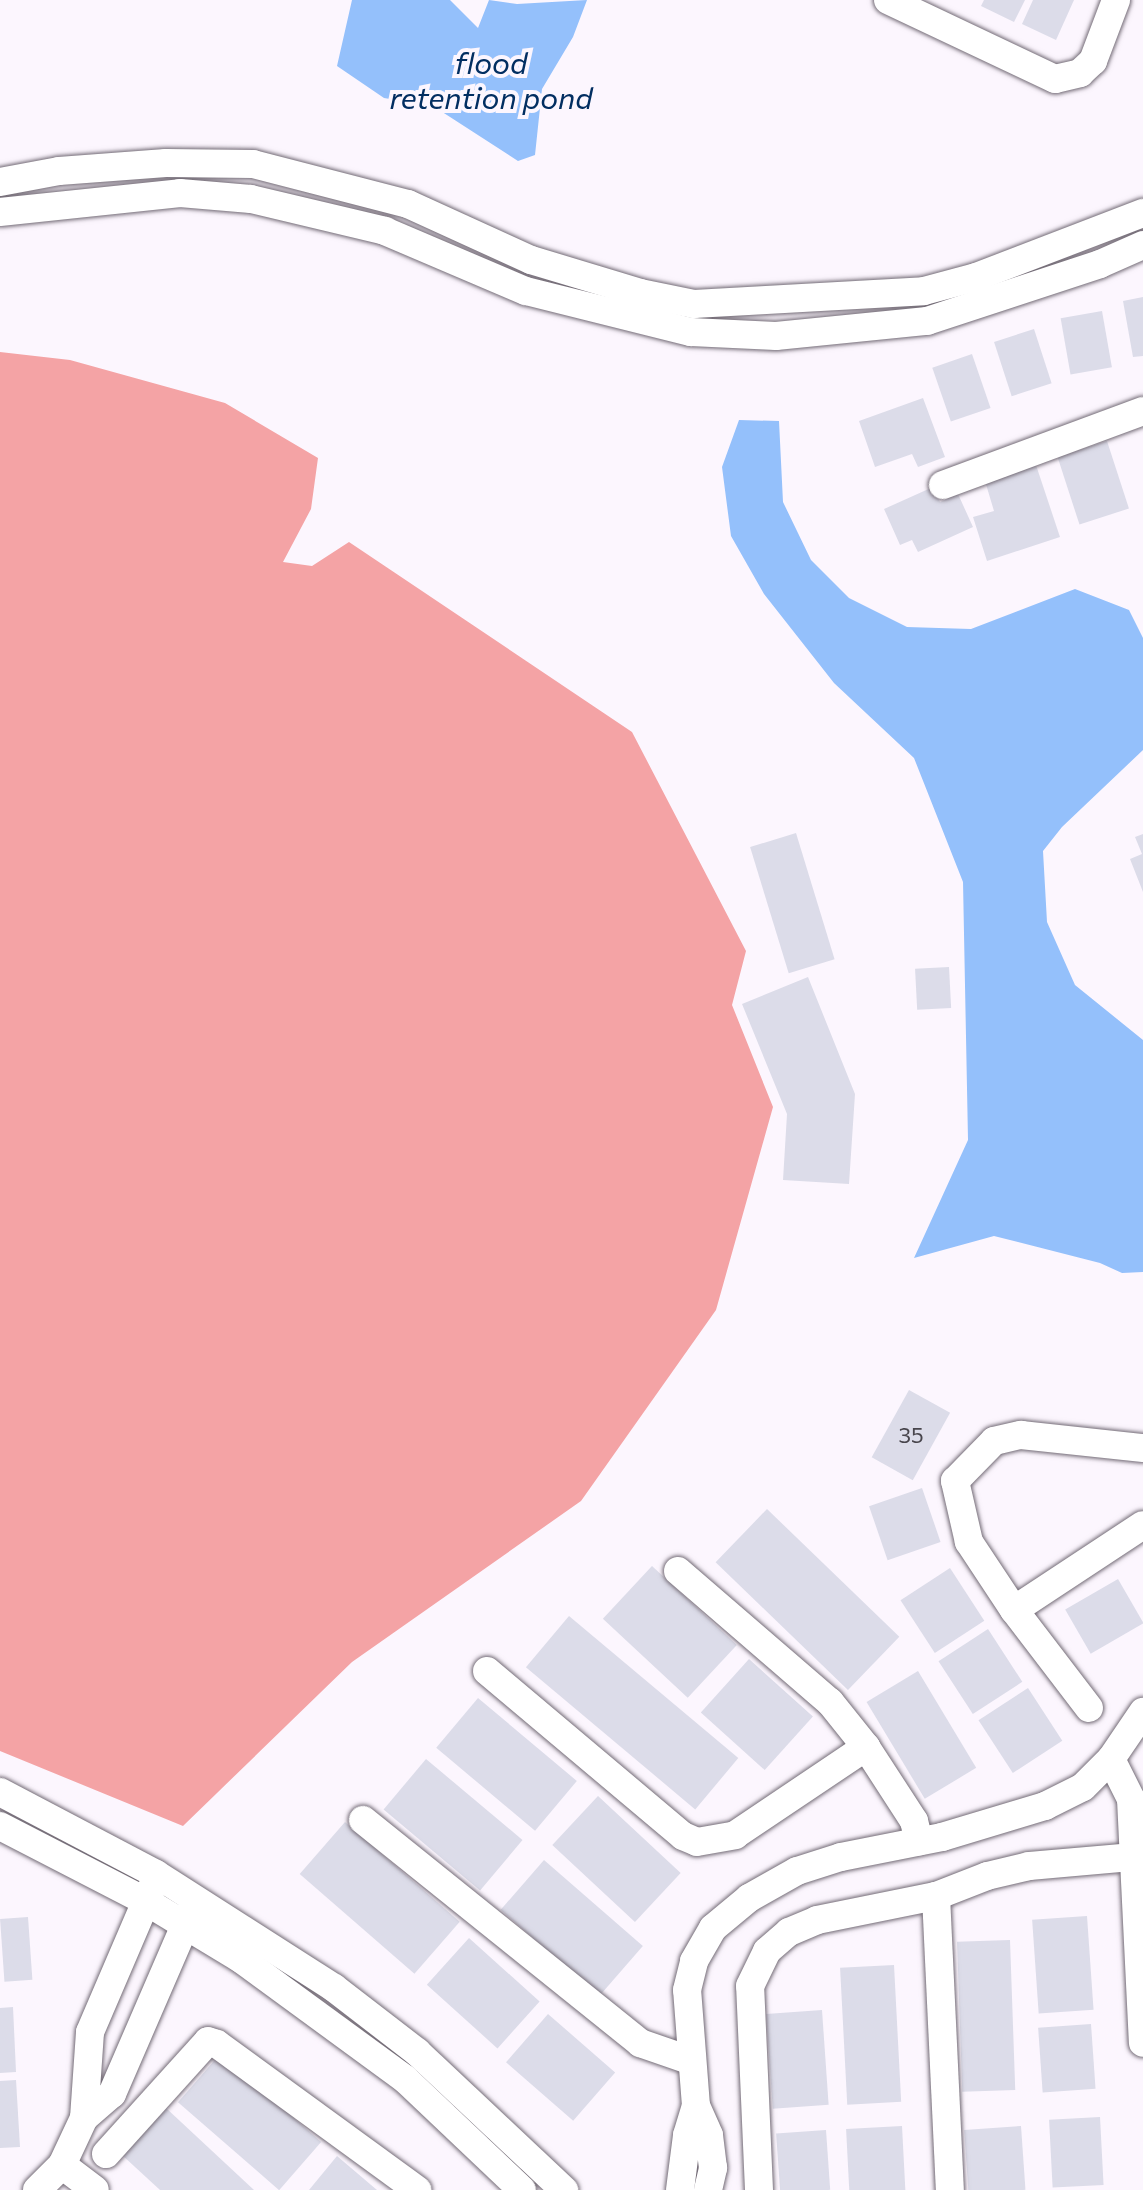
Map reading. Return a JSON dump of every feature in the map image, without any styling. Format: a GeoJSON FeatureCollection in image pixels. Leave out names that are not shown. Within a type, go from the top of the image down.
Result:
{"type":"FeatureCollection","features":[{"type":"Feature","properties":{"kind":"street"},"geometry":{"type":"LineString","coordinates":[[888,0],[940,11],[1055,79],[1080,73],[1092,61],[1116,0]]}},
{"type":"Feature","properties":{"kind":"street"},"geometry":{"type":"LineString","coordinates":[[0,182],[59,172],[166,163],[253,164],[408,204],[531,260],[640,293],[694,304],[924,291],[976,276],[1143,212]]}},
{"type":"Feature","properties":{"kind":"street"},"geometry":{"type":"LineString","coordinates":[[0,212],[180,193],[251,199],[386,232],[526,291],[691,332],[776,336],[927,320],[1100,264],[1143,245]]}},
{"type":"Feature","properties":{"kind":"street"},"geometry":{"type":"LineString","coordinates":[[943,485],[1143,411]]}},
{"type":"Feature","properties":{"kind":"street"},"geometry":{"type":"LineString","coordinates":[[1089,1708],[1014,1610],[970,1542],[956,1498],[955,1481],[971,1460],[994,1441],[1022,1435],[1143,1448]]}},
{"type":"Feature","properties":{"kind":"street"},"geometry":{"type":"LineString","coordinates":[[1014,1610],[1143,1526]]}},
{"type":"Feature","properties":{"kind":"street"},"geometry":{"type":"LineString","coordinates":[[678,1572],[830,1702],[866,1747],[914,1821],[919,1841]]}},
{"type":"Feature","properties":{"kind":"street"},"geometry":{"type":"LineString","coordinates":[[487,1670],[682,1836],[697,1842],[735,1835],[866,1747]]}},
{"type":"Feature","properties":{"kind":"street"},"geometry":{"type":"LineString","coordinates":[[708,2190],[714,2168],[710,2135],[696,2106],[689,2060],[687,1990],[694,1961],[713,1928],[749,1898],[798,1871],[1045,1806],[1083,1787],[1111,1759],[1143,1712]]}},
{"type":"Feature","properties":{"kind":"street"},"geometry":{"type":"LineString","coordinates":[[1111,1759],[1132,1800],[1139,1856],[1143,2043]]}},
{"type":"Feature","properties":{"kind":"street"},"geometry":{"type":"LineString","coordinates":[[0,1792],[156,1874],[334,1988],[417,2052],[564,2190]]}},
{"type":"Feature","properties":{"kind":"street"},"geometry":{"type":"LineString","coordinates":[[363,1820],[640,2043],[689,2060]]}},
{"type":"Feature","properties":{"kind":"street"},"geometry":{"type":"LineString","coordinates":[[0,1826],[147,1902],[241,1959],[404,2080],[522,2190]]}},
{"type":"Feature","properties":{"kind":"street"},"geometry":{"type":"LineString","coordinates":[[759,2190],[750,1986],[767,1951],[790,1932],[818,1920],[936,1896],[962,1884],[1029,1866],[1139,1856]]}},
{"type":"Feature","properties":{"kind":"street"},"geometry":{"type":"LineString","coordinates":[[38,2190],[62,2166],[84,2118],[90,2032],[156,1874]]}},
{"type":"Feature","properties":{"kind":"street"},"geometry":{"type":"LineString","coordinates":[[936,1896],[950,2190]]}},
{"type":"Feature","properties":{"kind":"street"},"geometry":{"type":"LineString","coordinates":[[84,2118],[112,2094],[196,1898]]}},
{"type":"Feature","properties":{"kind":"street"},"geometry":{"type":"LineString","coordinates":[[106,2154],[208,2041],[417,2190]]}},
{"type":"Feature","properties":{"kind":"street"},"geometry":{"type":"LineString","coordinates":[[680,2190],[696,2106]]}},
{"type":"Feature","properties":{"kind":"street"},"geometry":{"type":"LineString","coordinates":[[62,2166],[95,2190]]}},
{"type":"Feature","properties":{"kind":"shaded area"},"geometry":{"type":"Polygon","coordinates":[[[0,352],[70,360],[225,403],[318,458],[311,509],[283,562],[312,566],[349,542],[632,732],[746,951],[732,1005],[773,1107],[716,1310],[581,1501],[352,1662],[183,1826],[0,1751],[0,352]]]}},
{"type":"Feature","properties":{"kind":"water","name":"flood retention pond"},"geometry":{"type":"Polygon","coordinates":[[[352,0],[450,0],[478,28],[489,0],[517,4],[587,0],[573,37],[542,89],[535,155],[518,161],[433,106],[384,98],[337,66],[352,0]]]}},
{"type":"Feature","properties":{"kind":"water"},"geometry":{"type":"Polygon","coordinates":[[[739,420],[779,421],[783,502],[811,560],[849,598],[907,627],[971,629],[1075,589],[1129,610],[1143,638],[1143,750],[1062,827],[1043,851],[1047,922],[1075,985],[1143,1040],[1143,1272],[1122,1273],[1100,1263],[994,1236],[914,1258],[968,1140],[963,882],[914,758],[834,683],[764,594],[731,536],[722,467],[739,420]]]}},
{"type":"Feature","properties":{"kind":"building"},"geometry":{"type":"Polygon","coordinates":[[[984,0],[1025,0],[1014,22],[981,6],[984,0]]]}},
{"type":"Feature","properties":{"kind":"building"},"geometry":{"type":"Polygon","coordinates":[[[1033,0],[1074,0],[1056,40],[1022,24],[1033,0]]]}},
{"type":"Feature","properties":{"kind":"building"},"geometry":{"type":"Polygon","coordinates":[[[1143,297],[1143,356],[1133,357],[1123,301],[1143,297]]]}},
{"type":"Feature","properties":{"kind":"building"},"geometry":{"type":"Polygon","coordinates":[[[1102,311],[1112,367],[1071,374],[1061,318],[1102,311]]]}},
{"type":"Feature","properties":{"kind":"building"},"geometry":{"type":"Polygon","coordinates":[[[1034,329],[1052,383],[1012,396],[994,342],[1034,329]]]}},
{"type":"Feature","properties":{"kind":"building"},"geometry":{"type":"Polygon","coordinates":[[[972,354],[991,408],[951,422],[932,368],[972,354]]]}},
{"type":"Feature","properties":{"kind":"building"},"geometry":{"type":"Polygon","coordinates":[[[923,398],[945,457],[918,467],[912,454],[875,467],[859,421],[923,398]]]}},
{"type":"Feature","properties":{"kind":"building"},"geometry":{"type":"Polygon","coordinates":[[[1107,441],[1129,509],[1079,525],[1058,457],[1107,441]]]}},
{"type":"Feature","properties":{"kind":"building"},"geometry":{"type":"Polygon","coordinates":[[[1036,465],[1060,537],[987,561],[973,517],[994,511],[985,481],[1036,465]]]}},
{"type":"Feature","properties":{"kind":"building"},"geometry":{"type":"Polygon","coordinates":[[[933,487],[940,502],[958,494],[973,527],[918,552],[912,540],[900,545],[884,509],[933,487]]]}},
{"type":"Feature","properties":{"kind":"building"},"geometry":{"type":"Polygon","coordinates":[[[796,833],[835,959],[789,973],[750,847],[796,833]]]}},
{"type":"Feature","properties":{"kind":"building"},"geometry":{"type":"Polygon","coordinates":[[[1143,834],[1143,892],[1130,859],[1142,854],[1135,837],[1143,834]]]}},
{"type":"Feature","properties":{"kind":"building"},"geometry":{"type":"Polygon","coordinates":[[[949,967],[951,1008],[917,1010],[915,969],[949,967]]]}},
{"type":"Feature","properties":{"kind":"building"},"geometry":{"type":"Polygon","coordinates":[[[808,977],[855,1094],[849,1184],[783,1180],[787,1114],[742,1004],[808,977]]]}},
{"type":"Feature","properties":{"kind":"building"},"geometry":{"type":"Polygon","coordinates":[[[909,1390],[950,1413],[913,1480],[872,1457],[909,1390]]]}},
{"type":"Feature","properties":{"kind":"building"},"geometry":{"type":"Polygon","coordinates":[[[922,1488],[941,1542],[888,1560],[869,1506],[922,1488]]]}},
{"type":"Feature","properties":{"kind":"building"},"geometry":{"type":"Polygon","coordinates":[[[767,1509],[899,1637],[848,1690],[716,1562],[767,1509]]]}},
{"type":"Feature","properties":{"kind":"building"},"geometry":{"type":"Polygon","coordinates":[[[652,1566],[737,1645],[688,1698],[603,1619],[652,1566]]]}},
{"type":"Feature","properties":{"kind":"building"},"geometry":{"type":"Polygon","coordinates":[[[950,1568],[984,1621],[935,1653],[901,1600],[950,1568]]]}},
{"type":"Feature","properties":{"kind":"building"},"geometry":{"type":"Polygon","coordinates":[[[1118,1579],[1143,1623],[1091,1654],[1065,1610],[1118,1579]]]}},
{"type":"Feature","properties":{"kind":"building"},"geometry":{"type":"Polygon","coordinates":[[[569,1616],[738,1758],[695,1809],[526,1667],[569,1616]]]}},
{"type":"Feature","properties":{"kind":"building"},"geometry":{"type":"Polygon","coordinates":[[[988,1629],[1022,1682],[973,1714],[939,1661],[988,1629]]]}},
{"type":"Feature","properties":{"kind":"building"},"geometry":{"type":"Polygon","coordinates":[[[749,1659],[813,1717],[765,1770],[701,1713],[749,1659]]]}},
{"type":"Feature","properties":{"kind":"building"},"geometry":{"type":"Polygon","coordinates":[[[918,1671],[976,1768],[925,1799],[867,1702],[918,1671]]]}},
{"type":"Feature","properties":{"kind":"building"},"geometry":{"type":"Polygon","coordinates":[[[1028,1688],[1062,1741],[1013,1773],[979,1720],[1028,1688]]]}},
{"type":"Feature","properties":{"kind":"building"},"geometry":{"type":"Polygon","coordinates":[[[478,1698],[577,1781],[535,1831],[436,1748],[478,1698]]]}},
{"type":"Feature","properties":{"kind":"building"},"geometry":{"type":"Polygon","coordinates":[[[426,1759],[523,1840],[480,1891],[384,1810],[426,1759]]]}},
{"type":"Feature","properties":{"kind":"building"},"geometry":{"type":"Polygon","coordinates":[[[598,1796],[681,1873],[635,1922],[552,1845],[598,1796]]]}},
{"type":"Feature","properties":{"kind":"building"},"geometry":{"type":"Polygon","coordinates":[[[345,1822],[460,1922],[414,1974],[300,1874],[345,1822]]]}},
{"type":"Feature","properties":{"kind":"building"},"geometry":{"type":"Polygon","coordinates":[[[544,1860],[643,1946],[600,1996],[501,1910],[544,1860]]]}},
{"type":"Feature","properties":{"kind":"building"},"geometry":{"type":"Polygon","coordinates":[[[1087,1916],[1094,2010],[1039,2014],[1032,1920],[1087,1916]]]}},
{"type":"Feature","properties":{"kind":"building"},"geometry":{"type":"Polygon","coordinates":[[[28,1917],[32,1980],[4,1982],[0,1919],[28,1917]]]}},
{"type":"Feature","properties":{"kind":"building"},"geometry":{"type":"Polygon","coordinates":[[[469,1938],[540,2002],[497,2048],[427,1985],[469,1938]]]}},
{"type":"Feature","properties":{"kind":"building"},"geometry":{"type":"Polygon","coordinates":[[[1010,1940],[1015,2090],[962,2092],[957,1942],[1010,1940]]]}},
{"type":"Feature","properties":{"kind":"building"},"geometry":{"type":"Polygon","coordinates":[[[894,1965],[901,2102],[847,2105],[840,1968],[894,1965]]]}},
{"type":"Feature","properties":{"kind":"building"},"geometry":{"type":"Polygon","coordinates":[[[13,2007],[16,2072],[0,2073],[0,2008],[13,2007]]]}},
{"type":"Feature","properties":{"kind":"building"},"geometry":{"type":"Polygon","coordinates":[[[822,2010],[829,2105],[773,2109],[766,2014],[822,2010]]]}},
{"type":"Feature","properties":{"kind":"building"},"geometry":{"type":"Polygon","coordinates":[[[548,2014],[615,2072],[573,2121],[506,2062],[548,2014]]]}},
{"type":"Feature","properties":{"kind":"building"},"geometry":{"type":"Polygon","coordinates":[[[1091,2024],[1096,2089],[1043,2093],[1038,2028],[1091,2024]]]}},
{"type":"Feature","properties":{"kind":"building"},"geometry":{"type":"Polygon","coordinates":[[[220,2054],[321,2142],[279,2190],[178,2102],[220,2054]]]}},
{"type":"Feature","properties":{"kind":"building"},"geometry":{"type":"Polygon","coordinates":[[[16,2080],[20,2147],[0,2148],[0,2081],[16,2080]]]}},
{"type":"Feature","properties":{"kind":"building"},"geometry":{"type":"Polygon","coordinates":[[[166,2108],[254,2190],[160,2190],[122,2155],[166,2108]]]}},
{"type":"Feature","properties":{"kind":"building"},"geometry":{"type":"Polygon","coordinates":[[[1100,2117],[1104,2185],[1053,2188],[1049,2120],[1100,2117]]]}},
{"type":"Feature","properties":{"kind":"building"},"geometry":{"type":"Polygon","coordinates":[[[902,2126],[905,2190],[849,2190],[846,2129],[902,2126]]]}},
{"type":"Feature","properties":{"kind":"building"},"geometry":{"type":"Polygon","coordinates":[[[1021,2126],[1025,2190],[968,2190],[964,2130],[1021,2126]]]}},
{"type":"Feature","properties":{"kind":"building"},"geometry":{"type":"Polygon","coordinates":[[[826,2130],[830,2190],[780,2190],[776,2133],[826,2130]]]}},
{"type":"Feature","properties":{"kind":"building"},"geometry":{"type":"Polygon","coordinates":[[[337,2156],[377,2190],[309,2190],[337,2156]]]}}]}
